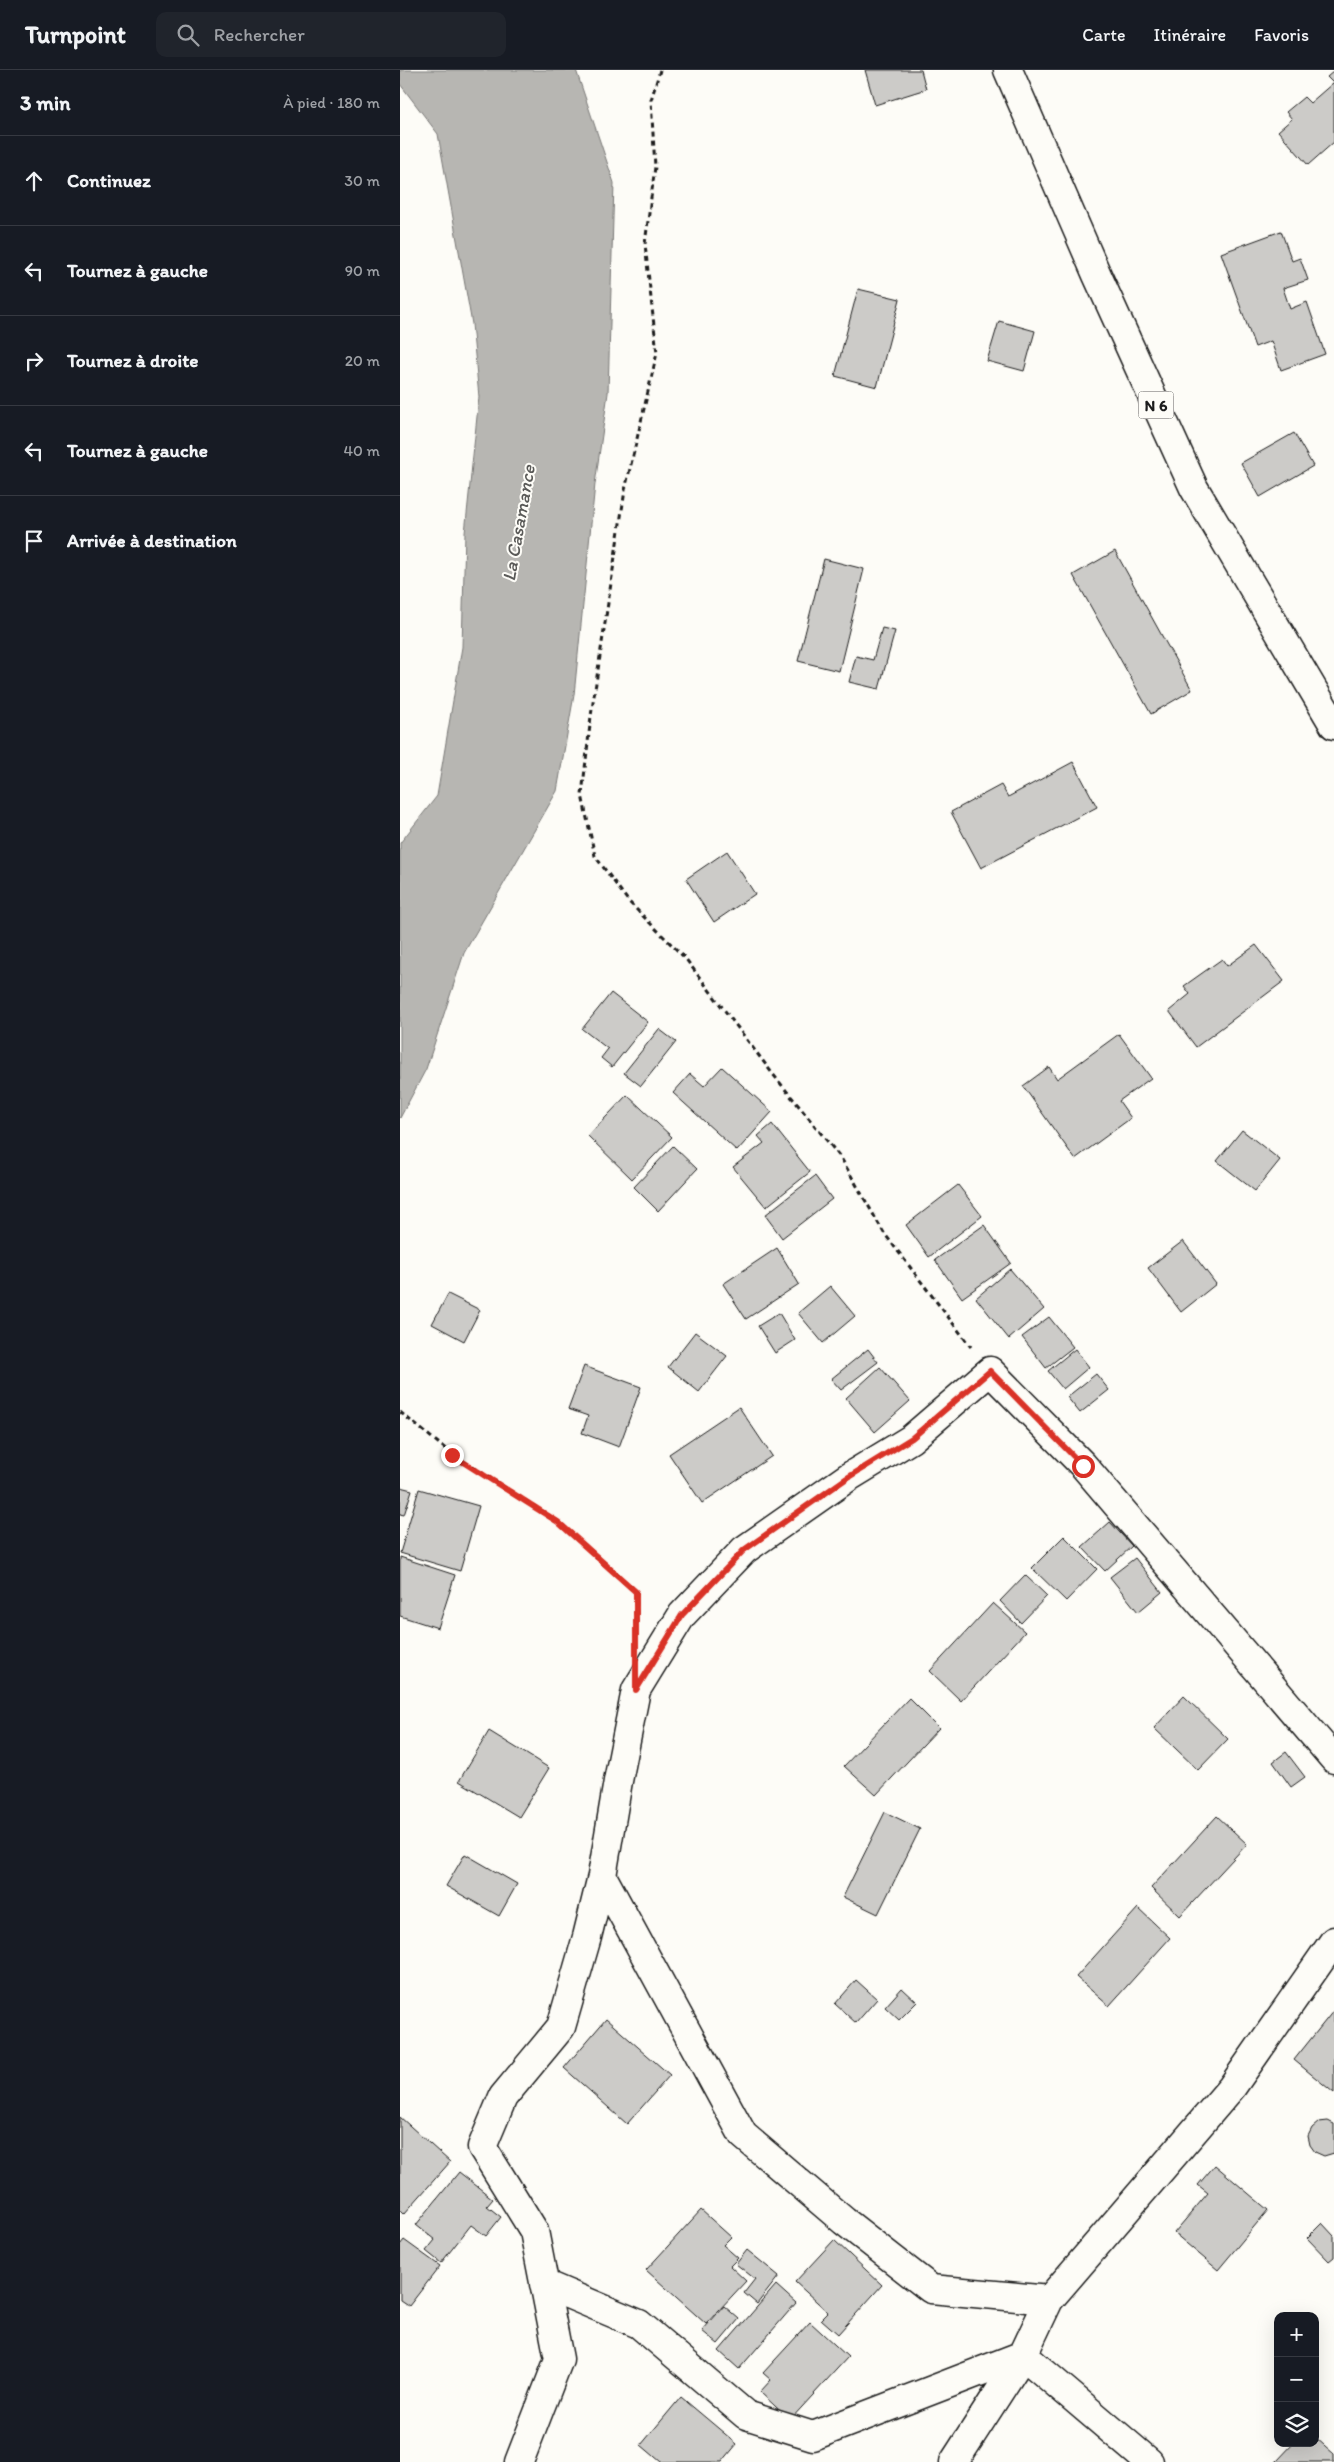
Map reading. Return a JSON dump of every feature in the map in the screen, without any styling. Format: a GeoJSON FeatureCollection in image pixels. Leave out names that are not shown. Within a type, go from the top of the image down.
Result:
{"type":"FeatureCollection","features":[{"type":"Feature","properties":{"kind":"street","name":"N 6"},"geometry":{"type":"LineString","coordinates":[[1008,70],[1097,275],[1194,488],[1334,725]]}},
{"type":"Feature","properties":{"kind":"street"},"geometry":{"type":"LineString","coordinates":[[519,2462],[559,2359],[534,2231],[482,2147],[504,2097],[561,2027],[588,1937],[602,1876],[636,1690],[682,1615],[744,1550],[847,1478],[912,1438],[990,1371],[1083,1466],[1334,1759]]}},
{"type":"Feature","properties":{"kind":"street"},"geometry":{"type":"LineString","coordinates":[[602,1876],[743,2135],[844,2221],[931,2288],[1049,2300]]}},
{"type":"Feature","properties":{"kind":"street"},"geometry":{"type":"LineString","coordinates":[[954,2462],[1023,2355],[1049,2300],[1232,2087],[1334,1941]]}},
{"type":"Feature","properties":{"kind":"street"},"geometry":{"type":"LineString","coordinates":[[544,2284],[639,2324],[746,2414],[812,2436],[1023,2355]]}},
{"type":"Feature","properties":{"kind":"street"},"geometry":{"type":"LineString","coordinates":[[1023,2355],[1148,2462]]}},
{"type":"Feature","properties":{"kind":"path"},"geometry":{"type":"LineString","coordinates":[[660,70],[650,100],[655,168],[645,244],[657,353],[625,490],[608,618],[591,716],[582,795],[595,856],[629,902],[685,958],[772,1073],[842,1158],[884,1233],[990,1371]]}},
{"type":"Feature","properties":{"kind":"path"},"geometry":{"type":"LineString","coordinates":[[400,1412],[452,1455],[558,1522],[636,1592],[636,1631]]}},
{"type":"Feature","properties":{"kind":"water","name":"La Casamance"},"geometry":{"type":"Polygon","coordinates":[[[400,70],[576,70],[614,183],[608,393],[595,484],[574,695],[557,791],[464,953],[426,1069],[400,1118],[400,843],[437,796],[462,647],[465,533],[479,397],[472,324],[438,134],[400,84],[400,70]]]}},
{"type":"Feature","properties":{"kind":"building"},"geometry":{"type":"Polygon","coordinates":[[[865,70],[921,70],[926,89],[875,105],[865,70]]]}},
{"type":"Feature","properties":{"kind":"building"},"geometry":{"type":"Polygon","coordinates":[[[1334,71],[1334,142],[1308,165],[1278,131],[1292,119],[1286,112],[1304,97],[1310,103],[1333,83],[1327,77],[1334,71]]]}},
{"type":"Feature","properties":{"kind":"building"},"geometry":{"type":"Polygon","coordinates":[[[1281,231],[1292,261],[1300,258],[1308,280],[1283,288],[1290,309],[1307,302],[1325,354],[1281,370],[1271,341],[1255,347],[1221,253],[1281,231]]]}},
{"type":"Feature","properties":{"kind":"building"},"geometry":{"type":"Polygon","coordinates":[[[858,289],[900,299],[877,387],[835,376],[858,289]]]}},
{"type":"Feature","properties":{"kind":"building"},"geometry":{"type":"Polygon","coordinates":[[[999,321],[1035,331],[1024,371],[987,361],[999,321]]]}},
{"type":"Feature","properties":{"kind":"building"},"geometry":{"type":"Polygon","coordinates":[[[1294,433],[1313,466],[1260,497],[1241,463],[1294,433]]]}},
{"type":"Feature","properties":{"kind":"building"},"geometry":{"type":"Polygon","coordinates":[[[1115,551],[1192,690],[1151,714],[1073,575],[1115,551]]]}},
{"type":"Feature","properties":{"kind":"building"},"geometry":{"type":"Polygon","coordinates":[[[824,559],[864,569],[839,671],[798,661],[824,559]]]}},
{"type":"Feature","properties":{"kind":"building"},"geometry":{"type":"Polygon","coordinates":[[[882,628],[895,631],[879,689],[849,682],[856,656],[873,660],[882,628]]]}},
{"type":"Feature","properties":{"kind":"building"},"geometry":{"type":"Polygon","coordinates":[[[1073,762],[1097,807],[981,868],[951,812],[1001,785],[1008,797],[1073,762]]]}},
{"type":"Feature","properties":{"kind":"building"},"geometry":{"type":"Polygon","coordinates":[[[727,851],[755,894],[714,922],[686,879],[727,851]]]}},
{"type":"Feature","properties":{"kind":"building"},"geometry":{"type":"Polygon","coordinates":[[[1256,945],[1284,981],[1196,1047],[1169,1011],[1190,994],[1184,986],[1222,959],[1227,966],[1256,945]]]}},
{"type":"Feature","properties":{"kind":"building"},"geometry":{"type":"Polygon","coordinates":[[[611,993],[648,1022],[612,1067],[601,1058],[608,1049],[582,1029],[611,993]]]}},
{"type":"Feature","properties":{"kind":"building"},"geometry":{"type":"Polygon","coordinates":[[[659,1029],[676,1042],[641,1086],[624,1073],[659,1029]]]}},
{"type":"Feature","properties":{"kind":"building"},"geometry":{"type":"Polygon","coordinates":[[[1119,1034],[1151,1078],[1119,1101],[1131,1118],[1075,1159],[1023,1086],[1049,1067],[1057,1079],[1119,1034]]]}},
{"type":"Feature","properties":{"kind":"building"},"geometry":{"type":"Polygon","coordinates":[[[722,1067],[772,1112],[737,1151],[673,1093],[690,1074],[704,1086],[722,1067]]]}},
{"type":"Feature","properties":{"kind":"building"},"geometry":{"type":"Polygon","coordinates":[[[627,1095],[672,1137],[632,1179],[588,1136],[627,1095]]]}},
{"type":"Feature","properties":{"kind":"building"},"geometry":{"type":"Polygon","coordinates":[[[772,1124],[810,1172],[766,1207],[733,1167],[764,1143],[758,1136],[772,1124]]]}},
{"type":"Feature","properties":{"kind":"building"},"geometry":{"type":"Polygon","coordinates":[[[1242,1130],[1280,1160],[1255,1191],[1217,1161],[1242,1130]]]}},
{"type":"Feature","properties":{"kind":"building"},"geometry":{"type":"Polygon","coordinates":[[[673,1146],[697,1169],[658,1211],[634,1187],[673,1146]]]}},
{"type":"Feature","properties":{"kind":"building"},"geometry":{"type":"Polygon","coordinates":[[[815,1176],[832,1199],[782,1238],[765,1215],[815,1176]]]}},
{"type":"Feature","properties":{"kind":"building"},"geometry":{"type":"Polygon","coordinates":[[[958,1185],[982,1216],[929,1257],[906,1225],[958,1185]]]}},
{"type":"Feature","properties":{"kind":"building"},"geometry":{"type":"Polygon","coordinates":[[[984,1225],[1011,1263],[962,1298],[935,1260],[984,1225]]]}},
{"type":"Feature","properties":{"kind":"building"},"geometry":{"type":"Polygon","coordinates":[[[1183,1241],[1216,1284],[1181,1312],[1148,1268],[1183,1241]]]}},
{"type":"Feature","properties":{"kind":"building"},"geometry":{"type":"Polygon","coordinates":[[[777,1248],[799,1284],[746,1319],[723,1284],[777,1248]]]}},
{"type":"Feature","properties":{"kind":"building"},"geometry":{"type":"Polygon","coordinates":[[[1010,1269],[1044,1309],[1009,1339],[976,1298],[1010,1269]]]}},
{"type":"Feature","properties":{"kind":"building"},"geometry":{"type":"Polygon","coordinates":[[[830,1286],[855,1316],[823,1343],[798,1313],[830,1286]]]}},
{"type":"Feature","properties":{"kind":"building"},"geometry":{"type":"Polygon","coordinates":[[[448,1294],[480,1310],[464,1341],[432,1324],[448,1294]]]}},
{"type":"Feature","properties":{"kind":"building"},"geometry":{"type":"Polygon","coordinates":[[[779,1313],[795,1340],[775,1353],[758,1326],[779,1313]]]}},
{"type":"Feature","properties":{"kind":"building"},"geometry":{"type":"Polygon","coordinates":[[[1049,1317],[1073,1347],[1046,1368],[1022,1337],[1049,1317]]]}},
{"type":"Feature","properties":{"kind":"building"},"geometry":{"type":"Polygon","coordinates":[[[695,1332],[727,1356],[699,1392],[668,1367],[695,1332]]]}},
{"type":"Feature","properties":{"kind":"building"},"geometry":{"type":"Polygon","coordinates":[[[868,1349],[878,1362],[841,1390],[831,1379],[868,1349]]]}},
{"type":"Feature","properties":{"kind":"building"},"geometry":{"type":"Polygon","coordinates":[[[1075,1349],[1089,1367],[1063,1389],[1048,1371],[1075,1349]]]}},
{"type":"Feature","properties":{"kind":"building"},"geometry":{"type":"Polygon","coordinates":[[[584,1366],[641,1387],[619,1447],[582,1433],[588,1416],[568,1409],[584,1366]]]}},
{"type":"Feature","properties":{"kind":"building"},"geometry":{"type":"Polygon","coordinates":[[[880,1367],[910,1401],[875,1432],[846,1398],[880,1367]]]}},
{"type":"Feature","properties":{"kind":"building"},"geometry":{"type":"Polygon","coordinates":[[[1096,1374],[1109,1390],[1080,1413],[1067,1397],[1096,1374]]]}},
{"type":"Feature","properties":{"kind":"building"},"geometry":{"type":"Polygon","coordinates":[[[739,1407],[772,1456],[702,1503],[669,1454],[739,1407]]]}},
{"type":"Feature","properties":{"kind":"building"},"geometry":{"type":"Polygon","coordinates":[[[400,1487],[412,1490],[404,1515],[400,1514],[400,1487]]]}},
{"type":"Feature","properties":{"kind":"building"},"geometry":{"type":"Polygon","coordinates":[[[419,1489],[479,1506],[460,1571],[400,1553],[419,1489]]]}},
{"type":"Feature","properties":{"kind":"building"},"geometry":{"type":"Polygon","coordinates":[[[1110,1522],[1132,1546],[1105,1571],[1082,1547],[1110,1522]]]}},
{"type":"Feature","properties":{"kind":"building"},"geometry":{"type":"Polygon","coordinates":[[[1064,1536],[1097,1569],[1066,1601],[1032,1568],[1064,1536]]]}},
{"type":"Feature","properties":{"kind":"building"},"geometry":{"type":"Polygon","coordinates":[[[400,1557],[455,1575],[438,1628],[400,1616],[400,1557]]]}},
{"type":"Feature","properties":{"kind":"building"},"geometry":{"type":"Polygon","coordinates":[[[1135,1558],[1162,1592],[1138,1612],[1110,1577],[1135,1558]]]}},
{"type":"Feature","properties":{"kind":"building"},"geometry":{"type":"Polygon","coordinates":[[[1025,1575],[1047,1596],[1021,1623],[1000,1601],[1025,1575]]]}},
{"type":"Feature","properties":{"kind":"building"},"geometry":{"type":"Polygon","coordinates":[[[993,1603],[1025,1632],[961,1701],[930,1671],[993,1603]]]}},
{"type":"Feature","properties":{"kind":"building"},"geometry":{"type":"Polygon","coordinates":[[[1184,1696],[1228,1739],[1198,1770],[1154,1728],[1184,1696]]]}},
{"type":"Feature","properties":{"kind":"building"},"geometry":{"type":"Polygon","coordinates":[[[909,1698],[939,1728],[876,1795],[844,1766],[909,1698]]]}},
{"type":"Feature","properties":{"kind":"building"},"geometry":{"type":"Polygon","coordinates":[[[489,1731],[549,1768],[519,1817],[459,1781],[489,1731]]]}},
{"type":"Feature","properties":{"kind":"building"},"geometry":{"type":"Polygon","coordinates":[[[1286,1752],[1305,1777],[1291,1787],[1273,1762],[1286,1752]]]}},
{"type":"Feature","properties":{"kind":"building"},"geometry":{"type":"Polygon","coordinates":[[[885,1812],[920,1829],[878,1914],[843,1897],[885,1812]]]}},
{"type":"Feature","properties":{"kind":"building"},"geometry":{"type":"Polygon","coordinates":[[[1217,1816],[1247,1844],[1180,1916],[1151,1888],[1217,1816]]]}},
{"type":"Feature","properties":{"kind":"building"},"geometry":{"type":"Polygon","coordinates":[[[465,1854],[517,1884],[499,1916],[446,1886],[465,1854]]]}},
{"type":"Feature","properties":{"kind":"building"},"geometry":{"type":"Polygon","coordinates":[[[1138,1908],[1170,1938],[1109,2006],[1076,1977],[1138,1908]]]}},
{"type":"Feature","properties":{"kind":"building"},"geometry":{"type":"Polygon","coordinates":[[[856,1980],[877,1999],[856,2023],[835,2004],[856,1980]]]}},
{"type":"Feature","properties":{"kind":"building"},"geometry":{"type":"Polygon","coordinates":[[[902,1988],[917,2002],[899,2020],[885,2007],[902,1988]]]}},
{"type":"Feature","properties":{"kind":"building"},"geometry":{"type":"Polygon","coordinates":[[[1334,2010],[1334,2093],[1294,2060],[1334,2010]]]}},
{"type":"Feature","properties":{"kind":"building"},"geometry":{"type":"Polygon","coordinates":[[[606,2019],[670,2075],[627,2124],[564,2068],[606,2019]]]}},
{"type":"Feature","properties":{"kind":"building"},"geometry":{"type":"Polygon","coordinates":[[[400,2117],[450,2162],[404,2214],[400,2210],[400,2117]]]}},
{"type":"Feature","properties":{"kind":"building"},"geometry":{"type":"Polygon","coordinates":[[[1328,2121],[1334,2124],[1334,2153],[1324,2156],[1315,2152],[1310,2145],[1308,2136],[1312,2128],[1319,2122],[1328,2121]]]}},
{"type":"Feature","properties":{"kind":"building"},"geometry":{"type":"Polygon","coordinates":[[[1215,2165],[1268,2210],[1218,2270],[1174,2233],[1208,2193],[1198,2185],[1215,2165]]]}},
{"type":"Feature","properties":{"kind":"building"},"geometry":{"type":"Polygon","coordinates":[[[459,2172],[493,2199],[487,2206],[501,2217],[486,2236],[471,2225],[441,2263],[426,2251],[435,2240],[416,2225],[459,2172]]]}},
{"type":"Feature","properties":{"kind":"building"},"geometry":{"type":"Polygon","coordinates":[[[701,2210],[731,2237],[723,2245],[738,2258],[730,2266],[746,2281],[706,2324],[646,2270],[701,2210]]]}},
{"type":"Feature","properties":{"kind":"building"},"geometry":{"type":"Polygon","coordinates":[[[1322,2223],[1334,2236],[1334,2257],[1329,2261],[1307,2238],[1322,2223]]]}},
{"type":"Feature","properties":{"kind":"building"},"geometry":{"type":"Polygon","coordinates":[[[404,2240],[440,2266],[409,2306],[400,2300],[400,2245],[404,2240]]]}},
{"type":"Feature","properties":{"kind":"building"},"geometry":{"type":"Polygon","coordinates":[[[834,2240],[882,2285],[838,2334],[821,2319],[828,2312],[795,2282],[834,2240]]]}},
{"type":"Feature","properties":{"kind":"building"},"geometry":{"type":"Polygon","coordinates":[[[747,2250],[779,2276],[757,2304],[744,2293],[755,2279],[736,2264],[747,2250]]]}},
{"type":"Feature","properties":{"kind":"building"},"geometry":{"type":"Polygon","coordinates":[[[776,2285],[796,2303],[739,2369],[719,2351],[776,2285]]]}},
{"type":"Feature","properties":{"kind":"building"},"geometry":{"type":"Polygon","coordinates":[[[724,2306],[739,2319],[718,2344],[702,2331],[724,2306]]]}},
{"type":"Feature","properties":{"kind":"building"},"geometry":{"type":"Polygon","coordinates":[[[810,2322],[848,2357],[790,2420],[760,2392],[771,2380],[763,2373],[810,2322]]]}},
{"type":"Feature","properties":{"kind":"building"},"geometry":{"type":"Polygon","coordinates":[[[681,2397],[737,2444],[722,2462],[661,2462],[641,2445],[681,2397]]]}},
{"type":"Feature","properties":{"kind":"building"},"geometry":{"type":"Polygon","coordinates":[[[1319,2441],[1334,2454],[1334,2462],[1276,2462],[1290,2447],[1319,2447],[1319,2441]]]}},
{"type":"Feature","properties":{"kind":"route"},"geometry":{"type":"LineString","coordinates":[[452,1455],[558,1522],[636,1592],[636,1690],[682,1615],[744,1550],[847,1478],[912,1438],[990,1371],[1083,1466]]}}]}
